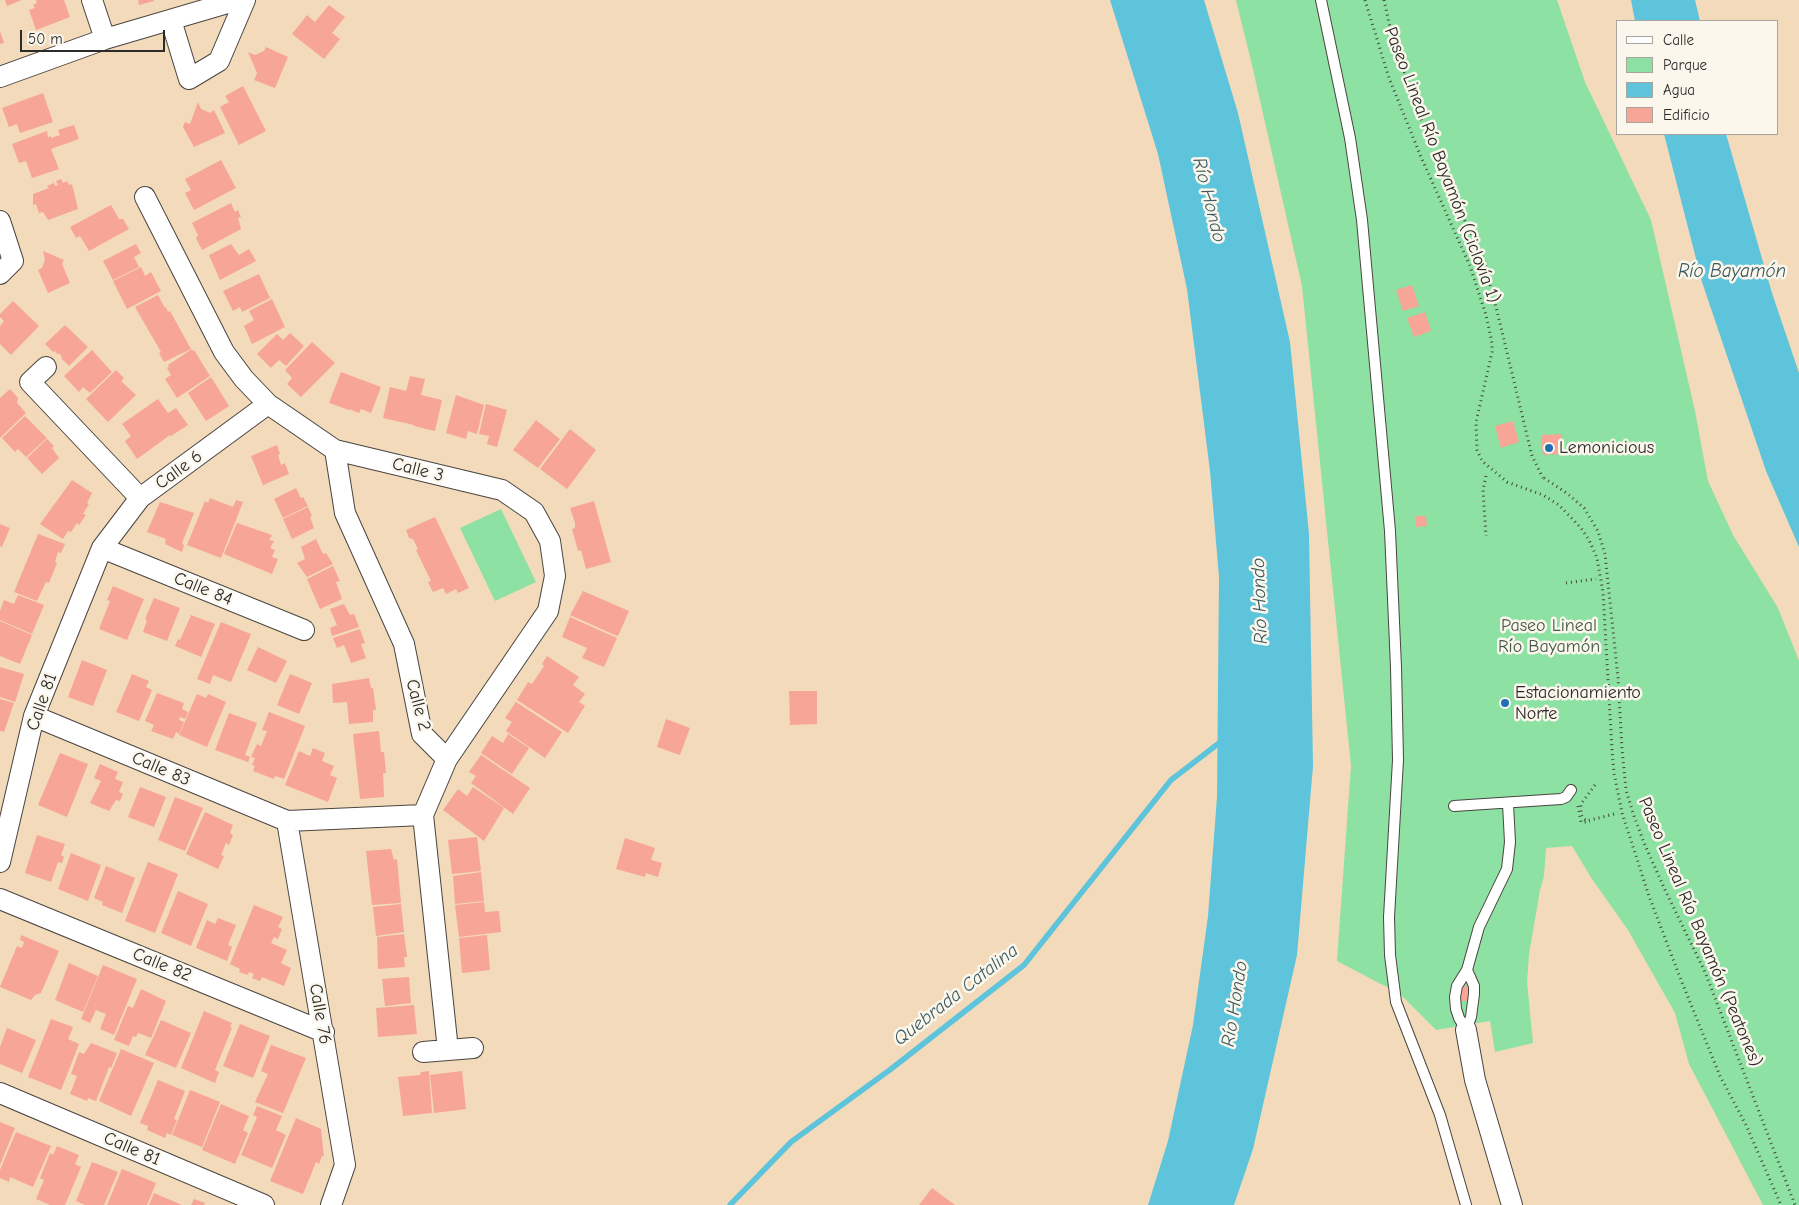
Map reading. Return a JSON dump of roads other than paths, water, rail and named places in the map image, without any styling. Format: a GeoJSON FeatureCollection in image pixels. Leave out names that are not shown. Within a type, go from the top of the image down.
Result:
{"type":"FeatureCollection","features":[{"type":"Feature","properties":{"kind":"street"},"geometry":{"type":"LineString","coordinates":[[92,0],[105,39]]}},
{"type":"Feature","properties":{"kind":"street"},"geometry":{"type":"LineString","coordinates":[[0,77],[105,39],[238,0]]}},
{"type":"Feature","properties":{"kind":"street"},"geometry":{"type":"LineString","coordinates":[[171,20],[189,78],[219,61],[245,0]]}},
{"type":"Feature","properties":{"kind":"street","name":"Calle 3"},"geometry":{"type":"LineString","coordinates":[[145,197],[224,352],[244,379],[268,404],[335,450],[502,490],[534,512],[550,542],[554,576],[548,611],[447,759]]}},
{"type":"Feature","properties":{"kind":"street"},"geometry":{"type":"LineString","coordinates":[[0,221],[13,261],[0,274]]}},
{"type":"Feature","properties":{"kind":"street"},"geometry":{"type":"LineString","coordinates":[[46,367],[30,382],[140,498]]}},
{"type":"Feature","properties":{"kind":"street","name":"Calle 6"},"geometry":{"type":"LineString","coordinates":[[102,548],[140,498],[268,404]]}},
{"type":"Feature","properties":{"kind":"street","name":"Calle 2"},"geometry":{"type":"LineString","coordinates":[[335,450],[345,513],[404,644],[422,734],[447,759]]}},
{"type":"Feature","properties":{"kind":"street","name":"Calle 84"},"geometry":{"type":"LineString","coordinates":[[102,548],[304,630]]}},
{"type":"Feature","properties":{"kind":"street","name":"Calle 81"},"geometry":{"type":"LineString","coordinates":[[0,862],[34,716],[102,548]]}},
{"type":"Feature","properties":{"kind":"street","name":"Calle 83"},"geometry":{"type":"LineString","coordinates":[[34,716],[287,822]]}},
{"type":"Feature","properties":{"kind":"street"},"geometry":{"type":"LineString","coordinates":[[447,759],[423,815],[448,1050]]}},
{"type":"Feature","properties":{"kind":"street"},"geometry":{"type":"LineString","coordinates":[[287,822],[423,815]]}},
{"type":"Feature","properties":{"kind":"street","name":"Calle 76"},"geometry":{"type":"LineString","coordinates":[[287,822],[345,1165],[331,1205]]}},
{"type":"Feature","properties":{"kind":"street","name":"Calle 82"},"geometry":{"type":"LineString","coordinates":[[0,899],[324,1032]]}},
{"type":"Feature","properties":{"kind":"street"},"geometry":{"type":"LineString","coordinates":[[1466,1030],[1475,1080],[1512,1205]]}},
{"type":"Feature","properties":{"kind":"street"},"geometry":{"type":"LineString","coordinates":[[423,1052],[473,1048]]}},
{"type":"Feature","properties":{"kind":"street","name":"Calle 81"},"geometry":{"type":"LineString","coordinates":[[0,1093],[264,1205]]}},
{"type":"Feature","properties":{"kind":"lane"},"geometry":{"type":"LineString","coordinates":[[1321,0],[1350,138],[1362,220],[1390,531],[1398,760],[1390,907],[1390,955],[1396,1002],[1440,1115],[1466,1205]]}},
{"type":"Feature","properties":{"kind":"lane"},"geometry":{"type":"LineString","coordinates":[[1454,806],[1508,804],[1561,799],[1566,797],[1571,790]]}},
{"type":"Feature","properties":{"kind":"lane"},"geometry":{"type":"LineString","coordinates":[[1466,1030],[1459,1018],[1455,997],[1457,986],[1467,970],[1479,927],[1508,869],[1510,842],[1508,804]]}},
{"type":"Feature","properties":{"kind":"lane"},"geometry":{"type":"LineString","coordinates":[[1466,1030],[1471,1017],[1474,994],[1474,986],[1467,970]]}},
{"type":"Feature","properties":{"kind":"water","name":"Río Hondo"},"geometry":{"type":"Polygon","coordinates":[[[1110,0],[1204,0],[1238,113],[1290,342],[1309,534],[1313,766],[1297,955],[1253,1149],[1234,1205],[1148,1205],[1168,1141],[1193,1025],[1208,916],[1217,797],[1219,577],[1210,471],[1187,289],[1158,154],[1110,0]]]}},
{"type":"Feature","properties":{"kind":"water"},"geometry":{"type":"Polygon","coordinates":[[[1631,0],[1695,0],[1700,20],[1635,20],[1631,0]]]}},
{"type":"Feature","properties":{"kind":"water","name":"Río Bayamón"},"geometry":{"type":"Polygon","coordinates":[[[1664,135],[1726,135],[1772,293],[1799,373],[1799,547],[1766,471],[1702,282],[1664,135]]]}},
{"type":"Feature","properties":{"kind":"waterway","name":"Quebrada Catalina"},"geometry":{"type":"LineString","coordinates":[[730,1205],[791,1142],[891,1069],[1024,965],[1171,780],[1223,740]]}},
{"type":"Feature","properties":{"kind":"place","name":"Lemonicious"},"geometry":{"type":"Point","coordinates":[1549,448]}},
{"type":"Feature","properties":{"kind":"place","name":"Estacionamiento Norte"},"geometry":{"type":"Point","coordinates":[1505,703]}},
{"type":"Feature","properties":{"kind":"park label","name":"Paseo Lineal Río Bayamón"},"geometry":{"type":"Point","coordinates":[1549,636]}}]}
